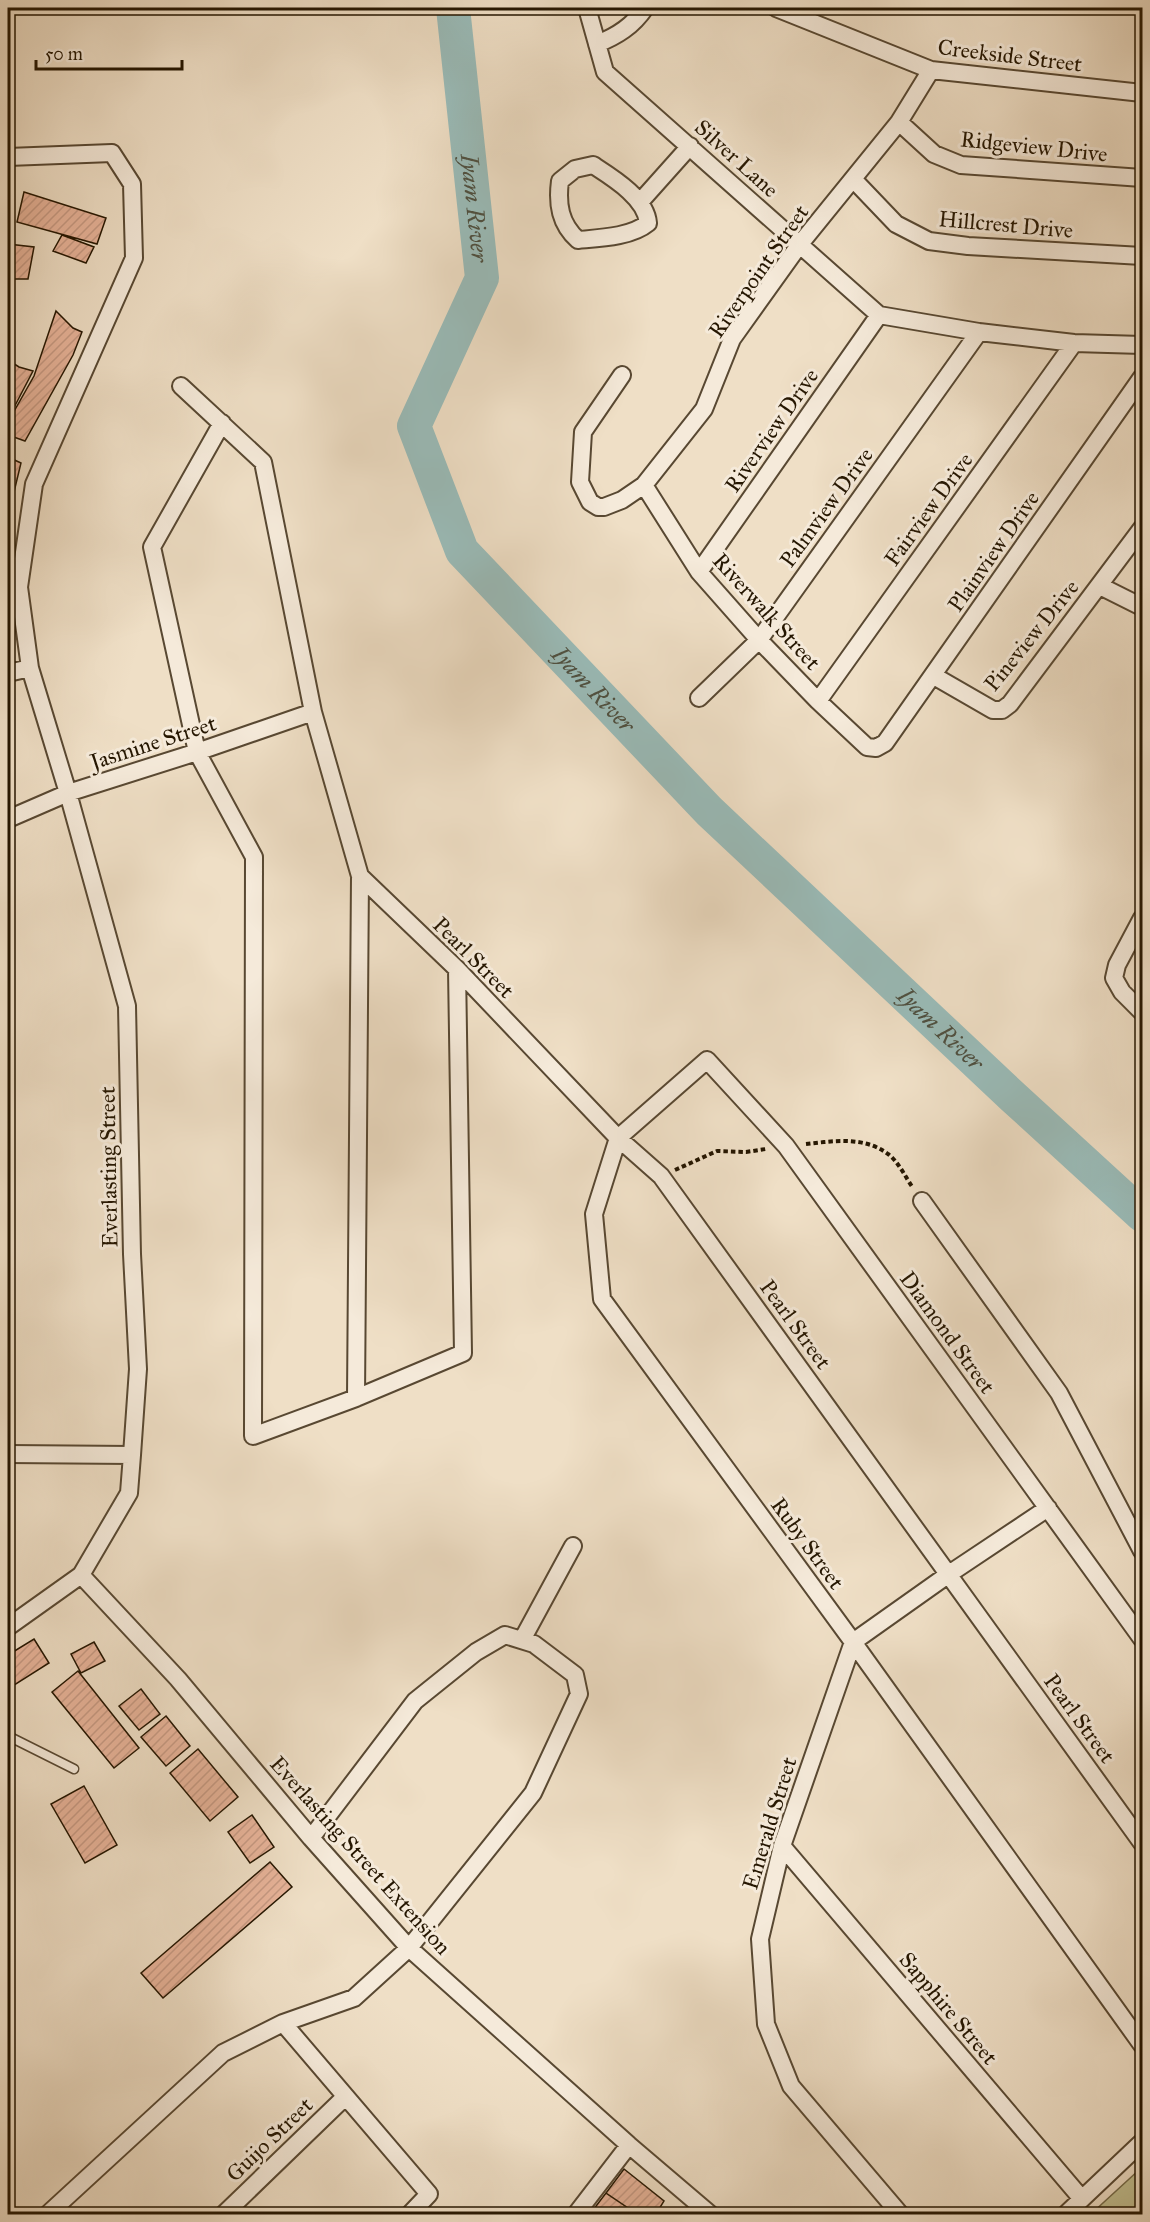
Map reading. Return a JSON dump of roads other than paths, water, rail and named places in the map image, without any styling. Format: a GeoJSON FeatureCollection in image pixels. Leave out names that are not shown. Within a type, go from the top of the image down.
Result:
{"type":"FeatureCollection","features":[{"type":"Feature","properties":{"kind":"street","name":"Silver Lane"},"geometry":{"type":"LineString","coordinates":[[587,8],[605,72],[879,315]]}},
{"type":"Feature","properties":{"kind":"street"},"geometry":{"type":"LineString","coordinates":[[597,44],[619,34],[645,8]]}},
{"type":"Feature","properties":{"kind":"street","name":"Creekside Street"},"geometry":{"type":"LineString","coordinates":[[776,8],[931,70],[1143,93]]}},
{"type":"Feature","properties":{"kind":"street","name":"Riverpoint Street"},"geometry":{"type":"LineString","coordinates":[[622,375],[583,432],[580,482],[590,502],[598,507],[622,500],[644,485],[704,409],[732,339],[800,244],[899,122],[931,70]]}},
{"type":"Feature","properties":{"kind":"street","name":"Ridgeview Drive"},"geometry":{"type":"LineString","coordinates":[[899,122],[934,154],[961,165],[1143,178]]}},
{"type":"Feature","properties":{"kind":"street"},"geometry":{"type":"LineString","coordinates":[[640,202],[690,146]]}},
{"type":"Feature","properties":{"kind":"street","name":"Everlasting Street"},"geometry":{"type":"LineString","coordinates":[[8,157],[112,153],[132,184],[134,258],[34,484],[19,587],[30,668],[68,792],[127,1006],[132,1254],[138,1369],[129,1493],[81,1575],[8,1627]]}},
{"type":"Feature","properties":{"kind":"street"},"geometry":{"type":"LineString","coordinates":[[593,165],[640,202],[648,214],[648,223],[639,230],[578,240],[569,232],[558,203],[560,181],[576,169],[593,165]]}},
{"type":"Feature","properties":{"kind":"street","name":"Hillcrest Drive"},"geometry":{"type":"LineString","coordinates":[[853,179],[896,224],[929,241],[968,246],[1143,256]]}},
{"type":"Feature","properties":{"kind":"street"},"geometry":{"type":"LineString","coordinates":[[879,315],[979,333],[1074,343],[1143,345]]}},
{"type":"Feature","properties":{"kind":"street","name":"Riverview Drive"},"geometry":{"type":"LineString","coordinates":[[699,572],[879,315]]}},
{"type":"Feature","properties":{"kind":"street","name":"Palmview Drive"},"geometry":{"type":"LineString","coordinates":[[699,698],[759,640],[979,333]]}},
{"type":"Feature","properties":{"kind":"street","name":"Fairview Drive"},"geometry":{"type":"LineString","coordinates":[[818,701],[1074,343]]}},
{"type":"Feature","properties":{"kind":"street","name":"Plainview Drive"},"geometry":{"type":"LineString","coordinates":[[876,748],[885,743],[934,676],[1143,377]]}},
{"type":"Feature","properties":{"kind":"street"},"geometry":{"type":"LineString","coordinates":[[181,386],[263,462],[313,712],[360,876],[356,1398]]}},
{"type":"Feature","properties":{"kind":"street"},"geometry":{"type":"LineString","coordinates":[[222,423],[152,547],[197,752],[254,856],[253,1436],[356,1398],[464,1353],[457,969]]}},
{"type":"Feature","properties":{"kind":"street","name":"Riverwalk Street"},"geometry":{"type":"LineString","coordinates":[[644,485],[699,572],[759,640],[818,701],[867,747],[876,748]]}},
{"type":"Feature","properties":{"kind":"street","name":"Pineview Drive"},"geometry":{"type":"LineString","coordinates":[[934,676],[993,710],[1002,710],[1010,704],[1143,528]]}},
{"type":"Feature","properties":{"kind":"street"},"geometry":{"type":"LineString","coordinates":[[1100,586],[1143,607]]}},
{"type":"Feature","properties":{"kind":"street"},"geometry":{"type":"LineString","coordinates":[[8,673],[30,668]]}},
{"type":"Feature","properties":{"kind":"street","name":"Jasmine Street"},"geometry":{"type":"LineString","coordinates":[[8,819],[68,792],[197,752],[313,712]]}},
{"type":"Feature","properties":{"kind":"street","name":"Pearl Street"},"geometry":{"type":"LineString","coordinates":[[360,876],[457,969],[618,1138],[661,1176],[1143,1843]]}},
{"type":"Feature","properties":{"kind":"street"},"geometry":{"type":"LineString","coordinates":[[1143,918],[1118,965],[1114,978],[1122,992],[1143,1012]]}},
{"type":"Feature","properties":{"kind":"street","name":"Diamond Street"},"geometry":{"type":"LineString","coordinates":[[618,1138],[707,1060],[786,1146],[1143,1639]]}},
{"type":"Feature","properties":{"kind":"street","name":"Ruby Street"},"geometry":{"type":"LineString","coordinates":[[618,1138],[594,1214],[602,1299],[853,1642],[1143,2045]]}},
{"type":"Feature","properties":{"kind":"street"},"geometry":{"type":"LineString","coordinates":[[922,1201],[1059,1393],[1143,1551]]}},
{"type":"Feature","properties":{"kind":"street"},"geometry":{"type":"LineString","coordinates":[[8,1454],[132,1455]]}},
{"type":"Feature","properties":{"kind":"street"},"geometry":{"type":"LineString","coordinates":[[853,1642],[1048,1508]]}},
{"type":"Feature","properties":{"kind":"street"},"geometry":{"type":"LineString","coordinates":[[522,1640],[573,1546]]}},
{"type":"Feature","properties":{"kind":"street","name":"Everlasting Street Extension"},"geometry":{"type":"LineString","coordinates":[[81,1575],[178,1679],[311,1838],[409,1948],[629,2145],[710,2214]]}},
{"type":"Feature","properties":{"kind":"street"},"geometry":{"type":"LineString","coordinates":[[48,2214],[223,2053],[283,2023],[354,1998],[409,1948],[533,1793],[579,1694],[575,1675],[534,1644],[505,1635],[476,1652],[415,1701],[311,1838]]}},
{"type":"Feature","properties":{"kind":"street","name":"Emerald Street"},"geometry":{"type":"LineString","coordinates":[[853,1642],[782,1846],[760,1939],[766,2024],[791,2086],[900,2214]]}},
{"type":"Feature","properties":{"kind":"street","name":"Sapphire Street"},"geometry":{"type":"LineString","coordinates":[[782,1846],[1082,2199]]}},
{"type":"Feature","properties":{"kind":"street"},"geometry":{"type":"LineString","coordinates":[[283,2023],[429,2194],[410,2214]]}},
{"type":"Feature","properties":{"kind":"street","name":"Guijo Street"},"geometry":{"type":"LineString","coordinates":[[224,2214],[345,2097]]}},
{"type":"Feature","properties":{"kind":"street"},"geometry":{"type":"LineString","coordinates":[[1066,2214],[1143,2142]]}},
{"type":"Feature","properties":{"kind":"street"},"geometry":{"type":"LineString","coordinates":[[576,2214],[629,2145]]}},
{"type":"Feature","properties":{"kind":"lane"},"geometry":{"type":"LineString","coordinates":[[8,1736],[74,1769]]}},
{"type":"Feature","properties":{"kind":"waterway","name":"Iyam River"},"geometry":{"type":"LineString","coordinates":[[453,8],[482,278],[414,426],[462,551],[709,811],[1142,1215]]}}]}
